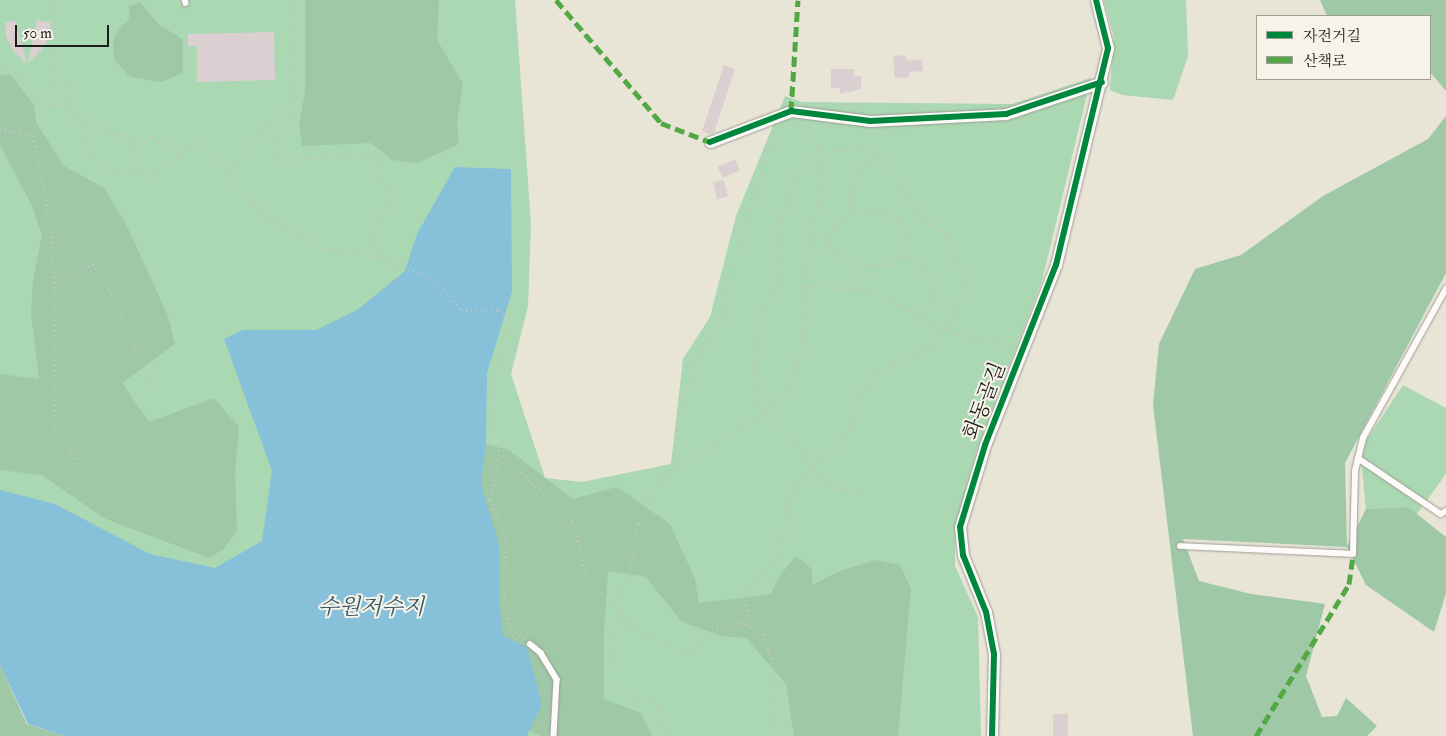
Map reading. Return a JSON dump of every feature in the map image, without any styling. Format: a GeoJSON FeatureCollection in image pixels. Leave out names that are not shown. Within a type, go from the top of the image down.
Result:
{"type":"FeatureCollection","features":[{"type":"Feature","properties":{"kind":"street","name":"화동골길"},"geometry":{"type":"LineString","coordinates":[[992,736],[994,654],[986,612],[963,555],[960,527],[985,445],[1056,265],[1102,82],[1108,48],[1096,0]]}},
{"type":"Feature","properties":{"kind":"street"},"geometry":{"type":"LineString","coordinates":[[710,142],[791,111],[870,120],[1006,114],[1102,82]]}},
{"type":"Feature","properties":{"kind":"lane"},"geometry":{"type":"LineString","coordinates":[[1180,546],[1353,554],[1354,471],[1363,438],[1446,289]]}},
{"type":"Feature","properties":{"kind":"lane"},"geometry":{"type":"LineString","coordinates":[[1358,458],[1441,514],[1446,511]]}},
{"type":"Feature","properties":{"kind":"lane"},"geometry":{"type":"LineString","coordinates":[[530,644],[541,652],[557,680],[554,736]]}},
{"type":"Feature","properties":{"kind":"path"},"geometry":{"type":"LineString","coordinates":[[54,0],[56,79]]}},
{"type":"Feature","properties":{"kind":"path"},"geometry":{"type":"LineString","coordinates":[[295,0],[292,120],[279,132],[279,153],[286,160],[331,156],[376,156],[389,200],[372,241],[389,265],[423,272],[444,288],[461,310],[499,310],[510,319],[492,392],[490,416],[499,452],[490,500],[505,538],[503,593],[510,629],[530,644]]}},
{"type":"Feature","properties":{"kind":"path"},"geometry":{"type":"LineString","coordinates":[[0,66],[15,68],[39,104],[70,106]]}},
{"type":"Feature","properties":{"kind":"path"},"geometry":{"type":"LineString","coordinates":[[53,106],[49,84],[56,79],[68,82],[70,106],[79,116],[107,133],[125,135],[139,143]]}},
{"type":"Feature","properties":{"kind":"path"},"geometry":{"type":"LineString","coordinates":[[228,172],[294,98]]}},
{"type":"Feature","properties":{"kind":"path"},"geometry":{"type":"LineString","coordinates":[[666,736],[659,705],[625,695],[605,683],[621,591],[632,564],[638,523],[662,478],[764,415],[784,394],[800,354],[804,285],[818,201],[818,151],[801,112]]}},
{"type":"Feature","properties":{"kind":"path"},"geometry":{"type":"LineString","coordinates":[[678,468],[680,426],[691,367],[720,319],[740,237],[781,115]]}},
{"type":"Feature","properties":{"kind":"path"},"geometry":{"type":"LineString","coordinates":[[79,116],[85,142],[93,157],[114,169],[140,175],[149,175],[179,156],[192,144],[213,156],[228,172],[232,184],[273,220],[323,249],[384,258]]}},
{"type":"Feature","properties":{"kind":"path"},"geometry":{"type":"LineString","coordinates":[[0,129],[33,136],[51,227],[54,288],[54,424],[83,472]]}},
{"type":"Feature","properties":{"kind":"path"},"geometry":{"type":"LineString","coordinates":[[140,175],[132,151],[139,143],[154,138],[167,144],[179,156]]}},
{"type":"Feature","properties":{"kind":"path"},"geometry":{"type":"LineString","coordinates":[[748,626],[746,594],[755,580],[782,559],[785,507],[810,468],[838,448],[851,426],[857,400],[876,372],[931,346],[955,316],[962,287],[958,257],[945,234],[918,216],[887,162],[858,148],[818,151],[794,182],[782,217],[777,283],[760,321],[753,350],[755,395],[764,415],[795,440],[810,468],[836,488],[865,491]]}},
{"type":"Feature","properties":{"kind":"path"},"geometry":{"type":"LineString","coordinates":[[850,213],[849,191],[856,174],[874,156]]}},
{"type":"Feature","properties":{"kind":"path"},"geometry":{"type":"LineString","coordinates":[[873,210],[902,222],[909,239],[902,257],[885,266],[865,267],[848,264],[833,254],[826,236],[850,213],[873,210]]}},
{"type":"Feature","properties":{"kind":"path"},"geometry":{"type":"LineString","coordinates":[[902,257],[922,265],[929,280],[931,296],[925,320]]}},
{"type":"Feature","properties":{"kind":"path"},"geometry":{"type":"LineString","coordinates":[[54,288],[93,264],[112,294],[154,390]]}},
{"type":"Feature","properties":{"kind":"path"},"geometry":{"type":"LineString","coordinates":[[861,290],[865,267]]}},
{"type":"Feature","properties":{"kind":"path"},"geometry":{"type":"LineString","coordinates":[[804,285],[861,290],[944,330],[1024,348]]}},
{"type":"Feature","properties":{"kind":"path"},"geometry":{"type":"LineString","coordinates":[[499,452],[573,521],[586,573],[632,628],[688,653],[712,630],[741,622],[763,634],[774,667],[775,736]]}},
{"type":"Feature","properties":{"kind":"green space"},"geometry":{"type":"Polygon","coordinates":[[[0,0],[515,0],[531,224],[528,306],[511,374],[545,478],[582,482],[671,464],[683,359],[710,317],[736,216],[785,96],[802,102],[1012,104],[1091,78],[1042,281],[976,453],[955,528],[955,566],[978,617],[981,736],[64,736],[0,665],[0,0]]]}},
{"type":"Feature","properties":{"kind":"green space"},"geometry":{"type":"Polygon","coordinates":[[[305,0],[439,0],[437,40],[463,84],[457,121],[459,144],[417,163],[392,160],[371,143],[302,146],[299,124],[305,92],[305,0]]]}},
{"type":"Feature","properties":{"kind":"green space"},"geometry":{"type":"Polygon","coordinates":[[[1104,0],[1186,0],[1188,56],[1173,100],[1122,95],[1110,90],[1114,38],[1104,0]]]}},
{"type":"Feature","properties":{"kind":"green space"},"geometry":{"type":"Polygon","coordinates":[[[1320,0],[1446,0],[1446,91],[1431,73],[1431,15],[1327,15],[1320,0]]]}},
{"type":"Feature","properties":{"kind":"green space"},"geometry":{"type":"Polygon","coordinates":[[[140,2],[159,25],[183,39],[183,73],[161,82],[130,77],[114,59],[113,42],[117,31],[129,20],[129,6],[140,2]]]}},
{"type":"Feature","properties":{"kind":"green space"},"geometry":{"type":"Polygon","coordinates":[[[10,74],[34,105],[36,122],[64,166],[104,188],[126,224],[168,316],[175,344],[122,383],[149,422],[214,398],[239,427],[235,473],[237,530],[224,549],[209,558],[106,519],[41,475],[0,470],[0,374],[39,379],[31,313],[33,281],[42,235],[32,206],[0,145],[0,75],[10,74]]]}},
{"type":"Feature","properties":{"kind":"green space"},"geometry":{"type":"Polygon","coordinates":[[[1446,116],[1446,273],[1345,463],[1347,546],[1366,509],[1408,507],[1446,537],[1446,593],[1434,632],[1366,585],[1347,547],[1183,539],[1199,581],[1251,594],[1325,604],[1306,676],[1322,717],[1337,716],[1346,698],[1377,726],[1367,736],[1193,736],[1153,405],[1159,344],[1195,269],[1241,255],[1323,196],[1428,139],[1446,116]]]}},
{"type":"Feature","properties":{"kind":"green space"},"geometry":{"type":"Polygon","coordinates":[[[1403,385],[1446,408],[1446,474],[1417,514],[1408,507],[1366,509],[1360,450],[1403,385]]]}},
{"type":"Feature","properties":{"kind":"green space"},"geometry":{"type":"Polygon","coordinates":[[[486,444],[509,450],[573,499],[617,487],[670,524],[695,579],[699,603],[771,594],[778,578],[796,556],[812,569],[812,585],[840,571],[876,560],[900,565],[911,589],[898,736],[794,736],[786,684],[746,638],[721,636],[682,622],[646,577],[608,571],[604,632],[604,699],[641,713],[652,736],[541,736],[529,731],[542,704],[503,636],[481,484],[486,444]]]}},
{"type":"Feature","properties":{"kind":"green space"},"geometry":{"type":"Polygon","coordinates":[[[0,665],[27,724],[64,736],[0,736],[0,665]]]}},
{"type":"Feature","properties":{"kind":"water","name":"수원저수지"},"geometry":{"type":"Polygon","coordinates":[[[455,167],[511,169],[512,292],[487,373],[486,444],[481,484],[499,544],[499,602],[503,636],[527,647],[542,704],[527,736],[64,736],[28,724],[0,665],[0,490],[55,504],[150,554],[215,568],[262,541],[272,471],[224,339],[243,330],[316,330],[357,310],[405,271],[417,234],[455,167]]]}},
{"type":"Feature","properties":{"kind":"building"},"geometry":{"type":"Polygon","coordinates":[[[15,20],[27,64],[12,49],[6,36],[5,23],[15,20]]]}},
{"type":"Feature","properties":{"kind":"building"},"geometry":{"type":"Polygon","coordinates":[[[37,20],[51,23],[46,45],[28,63],[37,20]]]}},
{"type":"Feature","properties":{"kind":"building"},"geometry":{"type":"Polygon","coordinates":[[[274,32],[275,80],[197,82],[197,46],[188,46],[188,34],[274,32]]]}},
{"type":"Feature","properties":{"kind":"building"},"geometry":{"type":"Polygon","coordinates":[[[906,55],[907,61],[922,59],[923,71],[909,72],[909,77],[895,78],[893,56],[906,55]]]}},
{"type":"Feature","properties":{"kind":"building"},"geometry":{"type":"Polygon","coordinates":[[[724,65],[735,69],[714,133],[710,134],[702,131],[724,65]]]}},
{"type":"Feature","properties":{"kind":"building"},"geometry":{"type":"Polygon","coordinates":[[[831,69],[854,69],[854,76],[861,76],[861,89],[840,94],[840,88],[831,88],[831,69]]]}},
{"type":"Feature","properties":{"kind":"building"},"geometry":{"type":"Polygon","coordinates":[[[735,159],[740,170],[723,178],[718,167],[735,159]]]}},
{"type":"Feature","properties":{"kind":"building"},"geometry":{"type":"Polygon","coordinates":[[[724,180],[728,197],[717,199],[713,182],[724,180]]]}},
{"type":"Feature","properties":{"kind":"building"},"geometry":{"type":"Polygon","coordinates":[[[1053,714],[1068,714],[1068,736],[1053,736],[1053,714]]]}},
{"type":"Feature","properties":{"kind":"marked path"},"geometry":{"type":"LineString","coordinates":[[556,0],[661,123],[710,142]]}},
{"type":"Feature","properties":{"kind":"marked path"},"geometry":{"type":"LineString","coordinates":[[791,111],[798,0]]}},
{"type":"Feature","properties":{"kind":"marked path"},"geometry":{"type":"LineString","coordinates":[[1256,736],[1349,584],[1353,554]]}},
{"type":"Feature","properties":{"kind":"cycle path"},"geometry":{"type":"LineString","coordinates":[[992,736],[994,654],[986,612],[963,555],[960,527],[985,445],[1056,265],[1108,48],[1096,0]]}},
{"type":"Feature","properties":{"kind":"cycle path"},"geometry":{"type":"LineString","coordinates":[[710,142],[791,111],[870,121],[1006,114],[1102,82]]}}]}
